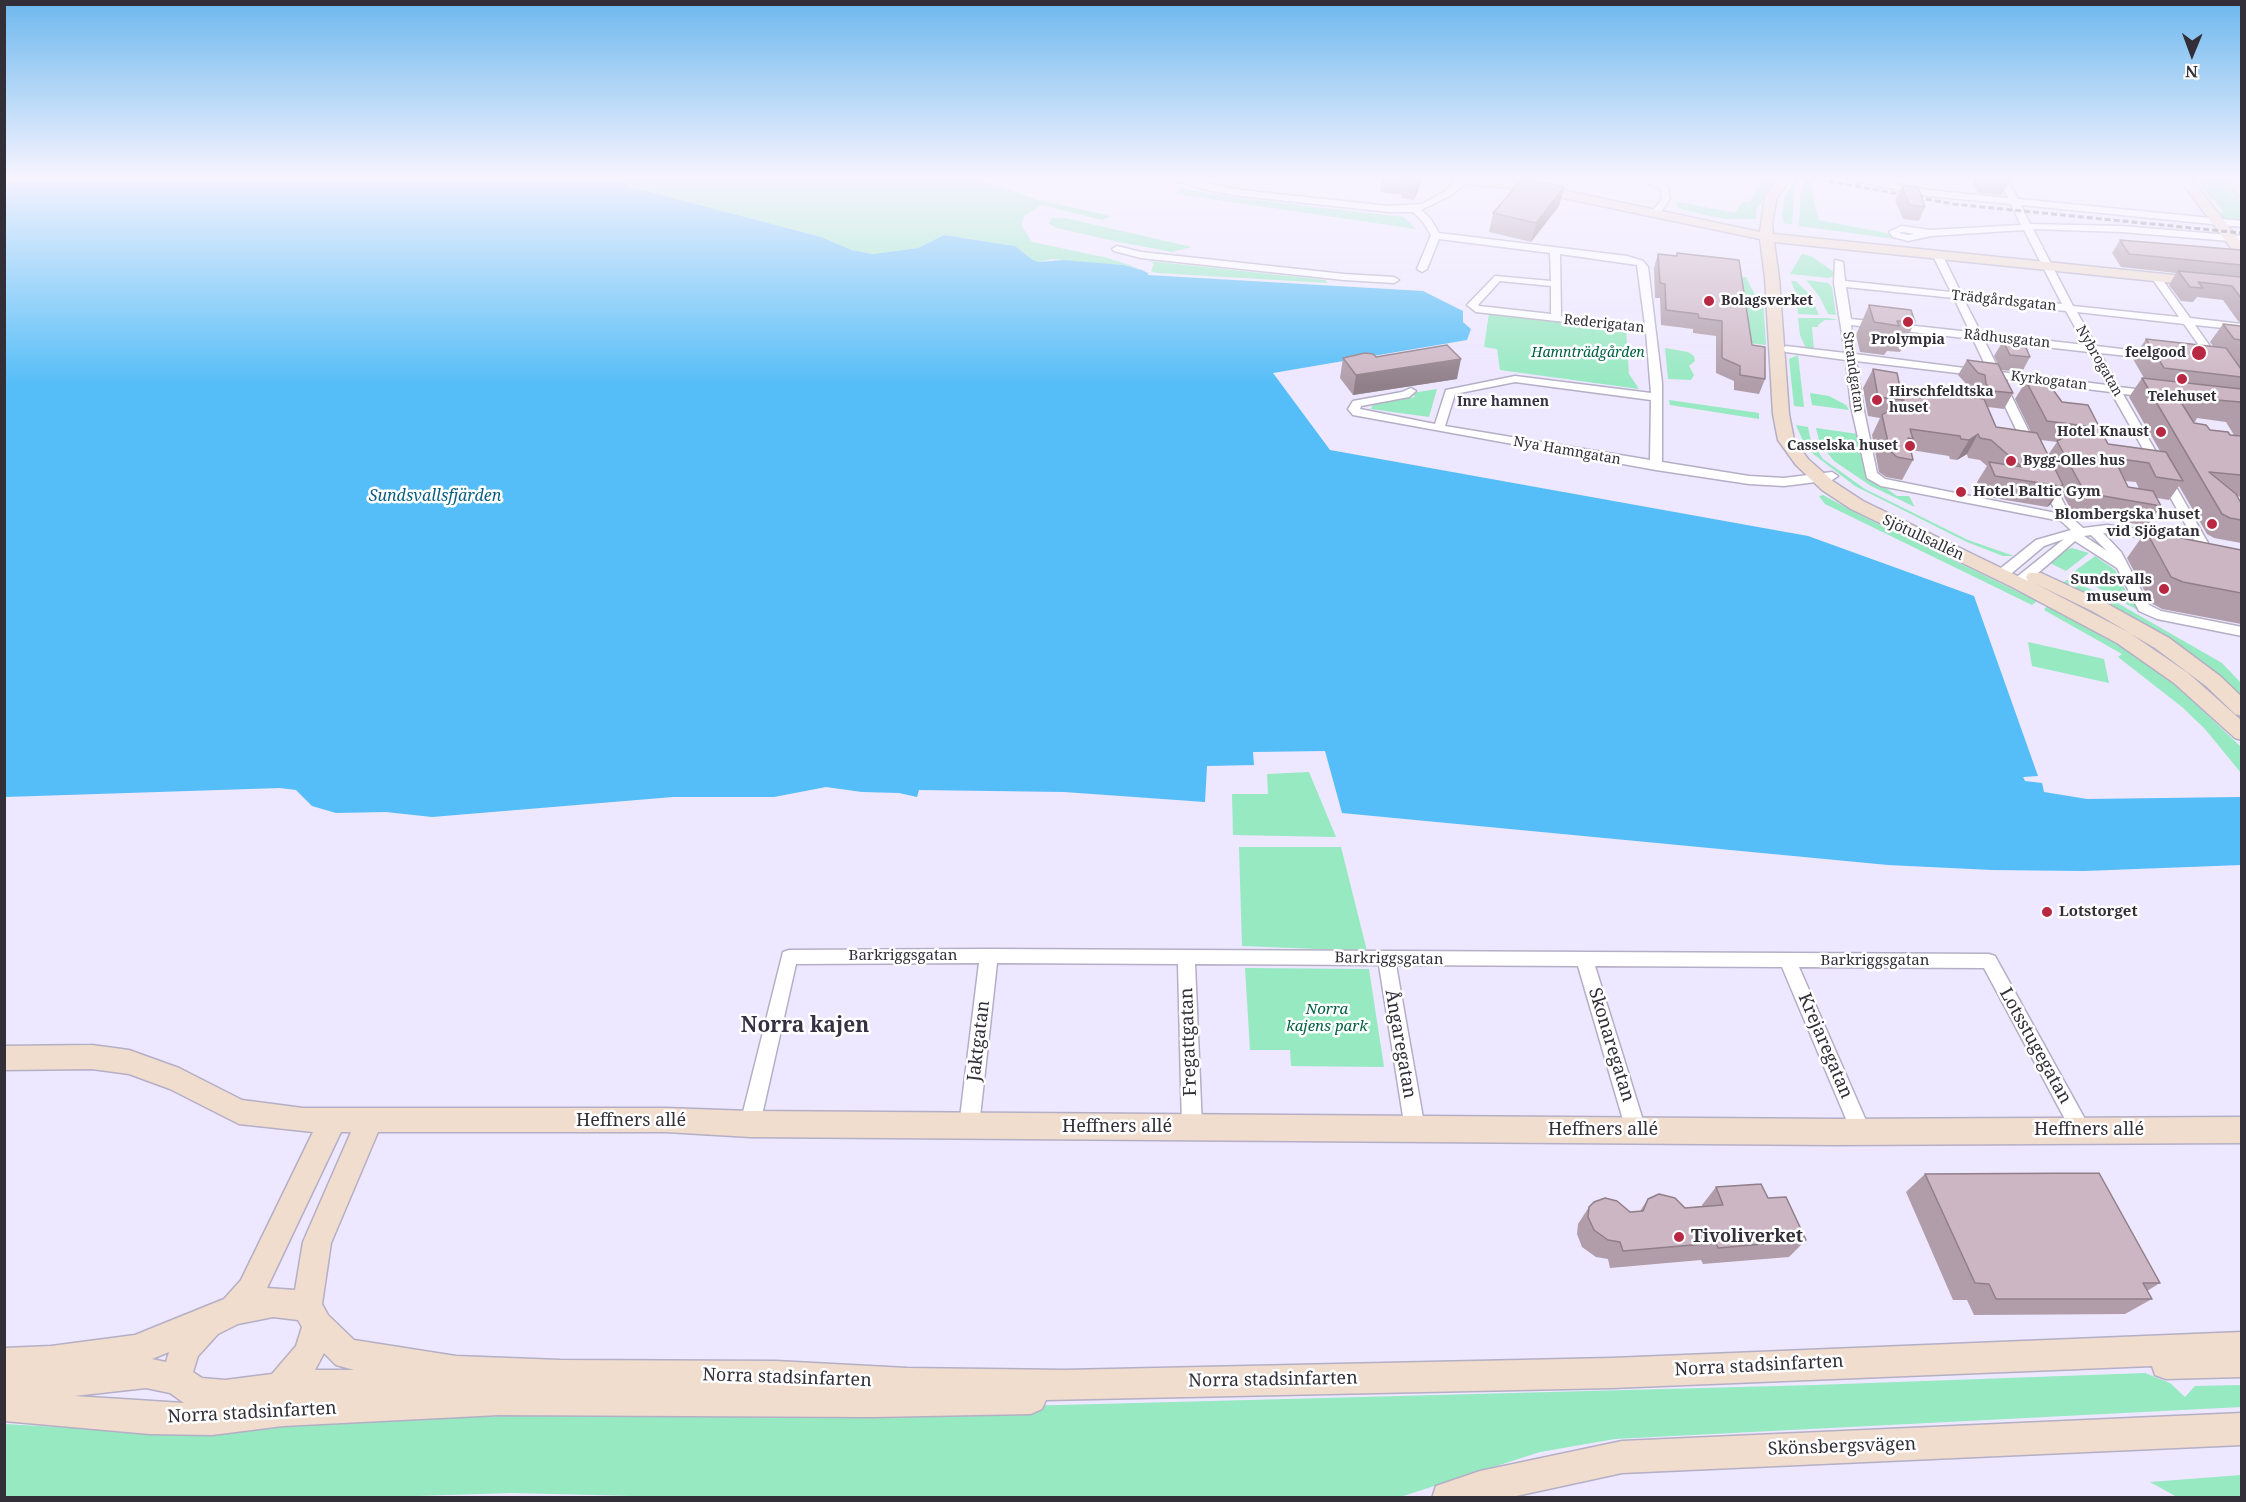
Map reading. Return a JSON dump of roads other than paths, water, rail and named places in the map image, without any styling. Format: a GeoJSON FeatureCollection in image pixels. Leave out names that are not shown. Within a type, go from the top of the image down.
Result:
{"type":"FeatureCollection","features":[{"type":"Feature","properties":{"kind":"main road","name":"Sjötullsallén"},"geometry":{"type":"LineString","coordinates":[[1773,246],[1772,278],[1780,405],[1786,440],[1802,462],[1867,511],[2015,575],[2099,607],[2162,643],[2213,681],[2241,709]]}},
{"type":"Feature","properties":{"kind":"main road","name":"Sjötullsallén"},"geometry":{"type":"LineString","coordinates":[[1775,246],[1780,272],[1793,427],[1803,447],[1830,481]]}},
{"type":"Feature","properties":{"kind":"main road"},"geometry":{"type":"LineString","coordinates":[[1869,246],[2241,286]]}},
{"type":"Feature","properties":{"kind":"main road","name":"Sjötullsallén"},"geometry":{"type":"LineString","coordinates":[[2015,575],[2157,660],[2208,701],[2241,733]]}},
{"type":"Feature","properties":{"kind":"main road","name":"Heffners allé"},"geometry":{"type":"LineString","coordinates":[[4,1058],[92,1057],[129,1062],[179,1080],[238,1112],[266,1117],[333,1121],[666,1120],[750,1124],[1861,1132],[2241,1130]]}},
{"type":"Feature","properties":{"kind":"main road"},"geometry":{"type":"LineString","coordinates":[[176,1379],[186,1347],[251,1290],[333,1121]]}},
{"type":"Feature","properties":{"kind":"main road"},"geometry":{"type":"LineString","coordinates":[[4,1363],[51,1361],[135,1350],[224,1315],[273,1302],[312,1316],[317,1242],[370,1121]]}},
{"type":"Feature","properties":{"kind":"main road","name":"Norra stadsinfarten"},"geometry":{"type":"LineString","coordinates":[[312,1316],[347,1354],[456,1371],[560,1375],[776,1376],[907,1383],[1065,1384],[1612,1373],[2241,1347]]}},
{"type":"Feature","properties":{"kind":"main road","name":"Norra stadsinfarten"},"geometry":{"type":"LineString","coordinates":[[282,1385],[308,1355],[312,1316]]}},
{"type":"Feature","properties":{"kind":"main road","name":"Norra stadsinfarten"},"geometry":{"type":"LineString","coordinates":[[4,1405],[150,1418],[212,1419],[284,1410],[500,1399],[953,1400],[1494,1388],[2241,1362]]}},
{"type":"Feature","properties":{"kind":"main road","name":"Norra stadsinfarten"},"geometry":{"type":"LineString","coordinates":[[4,1387],[146,1374],[176,1379],[196,1393],[225,1396],[269,1390],[282,1385],[370,1386],[500,1399]]}},
{"type":"Feature","properties":{"kind":"main road","name":"Skönsbergsvägen"},"geometry":{"type":"LineString","coordinates":[[1448,1497],[1480,1487],[1622,1457],[2241,1429]]}},
{"type":"Feature","properties":{"kind":"street"},"geometry":{"type":"LineString","coordinates":[[1422,269],[1431,246]]}},
{"type":"Feature","properties":{"kind":"street"},"geometry":{"type":"LineString","coordinates":[[1519,246],[1627,259],[1640,263],[1643,267],[1652,329],[1657,398],[1656,466]]}},
{"type":"Feature","properties":{"kind":"street","name":"Nybrogatan"},"geometry":{"type":"LineString","coordinates":[[2038,246],[2069,309],[2202,543]]}},
{"type":"Feature","properties":{"kind":"street"},"geometry":{"type":"LineString","coordinates":[[1117,249],[1152,256],[1344,277],[1394,280]]}},
{"type":"Feature","properties":{"kind":"street","name":"Rederigatan"},"geometry":{"type":"LineString","coordinates":[[1555,251],[1556,318]]}},
{"type":"Feature","properties":{"kind":"street"},"geometry":{"type":"LineString","coordinates":[[1937,254],[2066,518],[2123,571]]}},
{"type":"Feature","properties":{"kind":"street","name":"Strandgatan"},"geometry":{"type":"LineString","coordinates":[[1838,262],[1841,274],[1839,283],[1860,419],[1870,471],[1876,480],[2066,518]]}},
{"type":"Feature","properties":{"kind":"street"},"geometry":{"type":"LineString","coordinates":[[2156,277],[2222,366],[2196,361]]}},
{"type":"Feature","properties":{"kind":"street","name":"Rederigatan"},"geometry":{"type":"LineString","coordinates":[[1555,284],[1498,278],[1472,305],[1476,309],[1652,329]]}},
{"type":"Feature","properties":{"kind":"street","name":"Trädgårdsgatan"},"geometry":{"type":"LineString","coordinates":[[1839,283],[2241,327]]}},
{"type":"Feature","properties":{"kind":"street","name":"Rådhusgatan"},"geometry":{"type":"LineString","coordinates":[[1845,321],[2172,358]]}},
{"type":"Feature","properties":{"kind":"street","name":"Kyrkogatan"},"geometry":{"type":"LineString","coordinates":[[1786,349],[2168,396]]}},
{"type":"Feature","properties":{"kind":"street"},"geometry":{"type":"LineString","coordinates":[[1439,428],[1450,393],[1508,381],[1534,381],[1657,398]]}},
{"type":"Feature","properties":{"kind":"street","name":"Nya Hamngatan"},"geometry":{"type":"LineString","coordinates":[[1411,391],[1405,395],[1357,403],[1354,409],[1357,413],[1368,416],[1695,472],[1710,477],[1776,489],[1805,490],[1830,481]]}},
{"type":"Feature","properties":{"kind":"street"},"geometry":{"type":"LineString","coordinates":[[2015,575],[2040,543],[2052,537],[2082,532],[2125,531],[2215,545]]}},
{"type":"Feature","properties":{"kind":"street"},"geometry":{"type":"LineString","coordinates":[[2015,575],[2053,553],[2082,532]]}},
{"type":"Feature","properties":{"kind":"street"},"geometry":{"type":"LineString","coordinates":[[2082,532],[2115,552],[2144,608],[2157,615],[2241,632]]}},
{"type":"Feature","properties":{"kind":"street","name":"Jaktgatan"},"geometry":{"type":"LineString","coordinates":[[969,1126],[989,956]]}},
{"type":"Feature","properties":{"kind":"street","name":"Barkriggsgatan"},"geometry":{"type":"LineString","coordinates":[[750,1124],[789,957],[1989,961]]}},
{"type":"Feature","properties":{"kind":"street","name":"Fregattgatan"},"geometry":{"type":"LineString","coordinates":[[1186,957],[1192,1127]]}},
{"type":"Feature","properties":{"kind":"street","name":"Ångaregatan"},"geometry":{"type":"LineString","coordinates":[[1386,958],[1415,1129]]}},
{"type":"Feature","properties":{"kind":"street","name":"Krejaregatan"},"geometry":{"type":"LineString","coordinates":[[1788,960],[1861,1132]]}},
{"type":"Feature","properties":{"kind":"street","name":"Skonaregatan"},"geometry":{"type":"LineString","coordinates":[[1586,961],[1636,1130]]}},
{"type":"Feature","properties":{"kind":"street","name":"Lotsstugegatan"},"geometry":{"type":"LineString","coordinates":[[1989,961],[2081,1130]]}},
{"type":"Feature","properties":{"kind":"water","name":"Sundsvallsfjärden"},"geometry":{"type":"Polygon","coordinates":[[[4,246],[843,246],[873,254],[922,246],[1015,246],[1039,262],[1063,260],[1123,265],[1142,270],[1148,275],[1423,291],[1463,311],[1463,322],[1471,329],[1467,340],[1273,373],[1330,450],[1808,536],[1974,596],[2038,776],[2023,777],[2025,781],[2042,783],[2044,792],[2087,799],[2241,797],[2241,865],[2084,871],[1992,870],[1888,865],[1342,813],[1325,751],[1253,752],[1254,765],[1207,766],[1205,802],[1064,792],[919,790],[917,797],[899,793],[862,792],[826,787],[774,797],[673,797],[432,817],[386,812],[336,813],[312,806],[296,790],[280,788],[5,797],[4,246]]]}},
{"type":"Feature","properties":{"kind":"place","name":"Bolagsverket"},"geometry":{"type":"Point","coordinates":[1709,301]}},
{"type":"Feature","properties":{"kind":"place","name":"Prolympia"},"geometry":{"type":"Point","coordinates":[1908,322]}},
{"type":"Feature","properties":{"kind":"place","name":"feelgood"},"geometry":{"type":"Point","coordinates":[2199,353]}},
{"type":"Feature","properties":{"kind":"place","name":"Telehuset"},"geometry":{"type":"Point","coordinates":[2182,379]}},
{"type":"Feature","properties":{"kind":"place","name":"Hirschfeldtska huset"},"geometry":{"type":"Point","coordinates":[1877,400]}},
{"type":"Feature","properties":{"kind":"place","name":"Hotel Knaust"},"geometry":{"type":"Point","coordinates":[2161,432]}},
{"type":"Feature","properties":{"kind":"place","name":"Casselska huset"},"geometry":{"type":"Point","coordinates":[1910,446]}},
{"type":"Feature","properties":{"kind":"place","name":"Bygg-Olles hus"},"geometry":{"type":"Point","coordinates":[2011,461]}},
{"type":"Feature","properties":{"kind":"place","name":"Hotel Baltic Gym"},"geometry":{"type":"Point","coordinates":[1961,492]}},
{"type":"Feature","properties":{"kind":"place","name":"Blombergska huset vid Sjögatan"},"geometry":{"type":"Point","coordinates":[2212,524]}},
{"type":"Feature","properties":{"kind":"place","name":"Sundsvalls museum"},"geometry":{"type":"Point","coordinates":[2164,589]}},
{"type":"Feature","properties":{"kind":"place","name":"Lotstorget"},"geometry":{"type":"Point","coordinates":[2047,912]}},
{"type":"Feature","properties":{"kind":"place","name":"Tivoliverket"},"geometry":{"type":"Point","coordinates":[1679,1237]}},
{"type":"Feature","properties":{"kind":"district","name":"Inre hamnen"},"geometry":{"type":"Point","coordinates":[1503,402]}},
{"type":"Feature","properties":{"kind":"district","name":"Norra kajen"},"geometry":{"type":"Point","coordinates":[805,1026]}},
{"type":"Feature","properties":{"kind":"park label","name":"Hamnträdgården"},"geometry":{"type":"Point","coordinates":[1588,353]}},
{"type":"Feature","properties":{"kind":"park label","name":"Norra kajens park"},"geometry":{"type":"Point","coordinates":[1327,1018]}}]}
